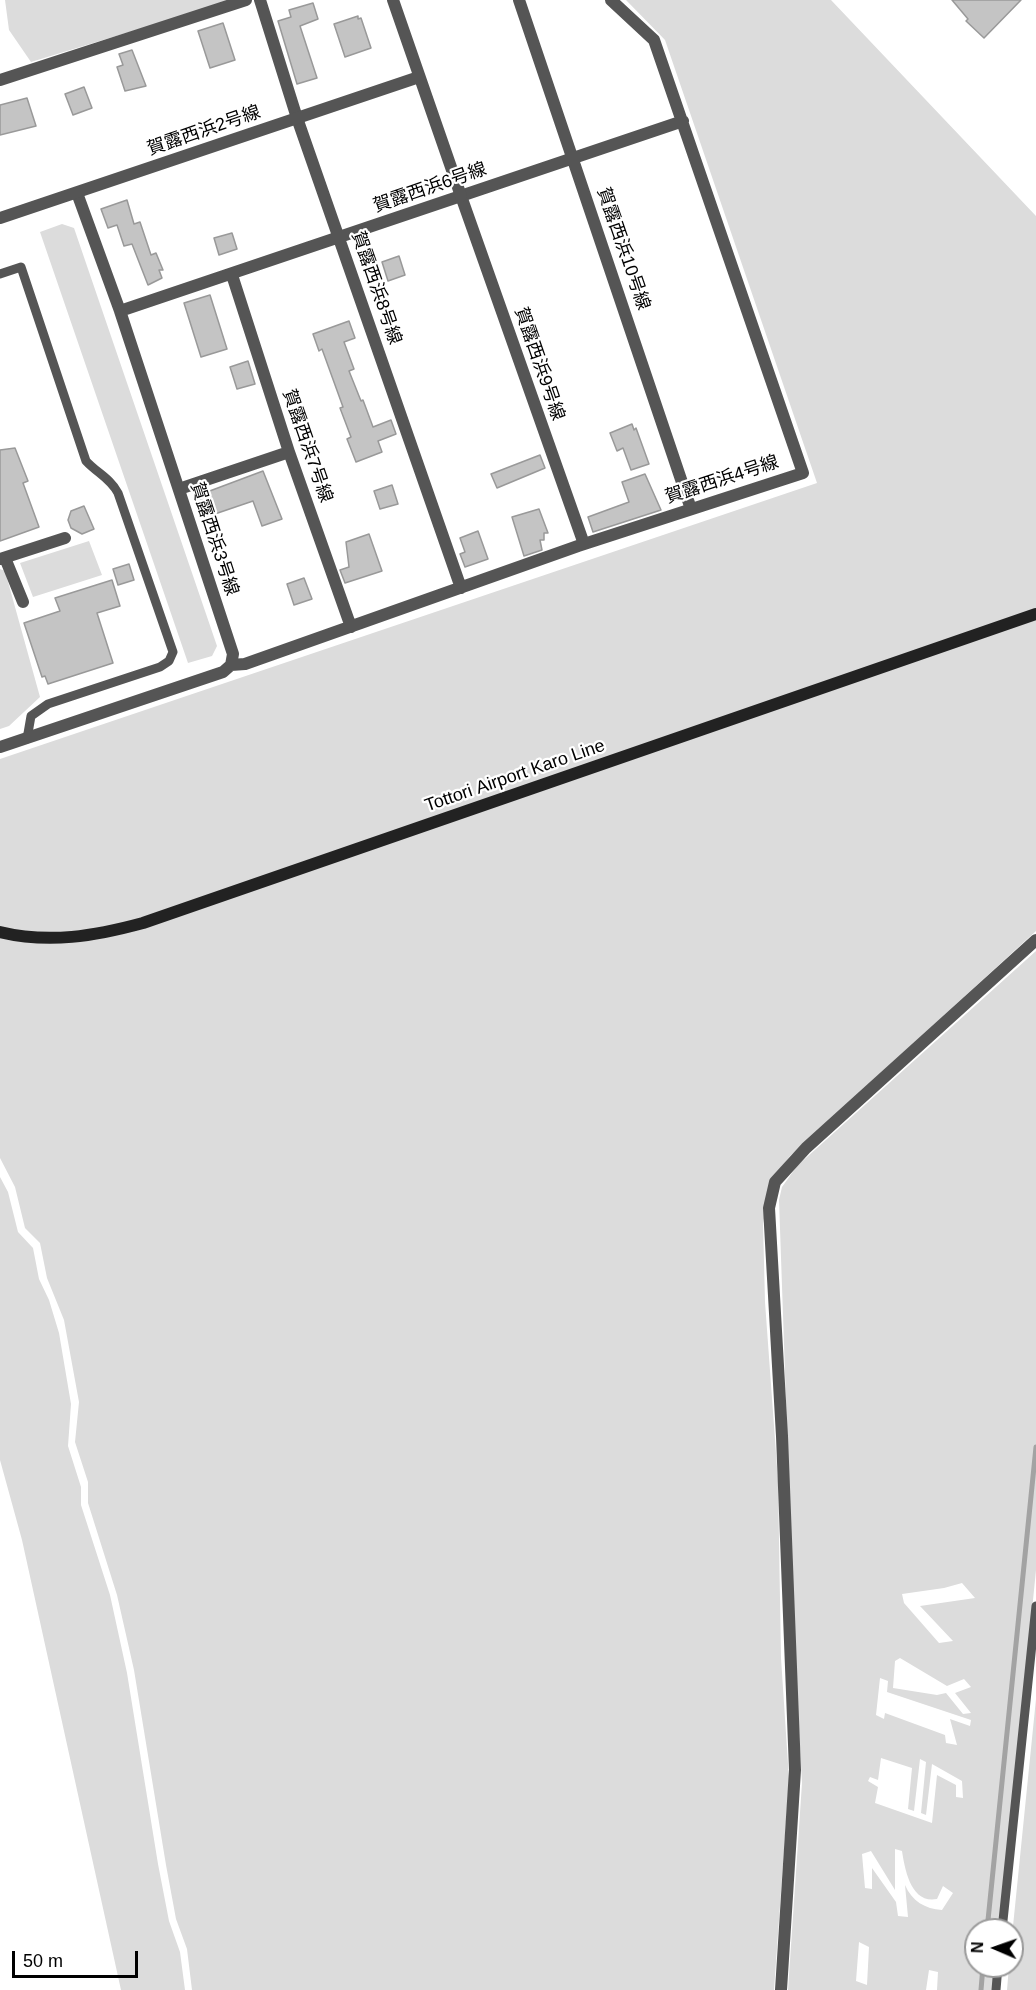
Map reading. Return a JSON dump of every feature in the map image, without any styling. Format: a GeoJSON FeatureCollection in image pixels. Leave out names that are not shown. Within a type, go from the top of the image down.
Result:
{"type":"FeatureCollection","features":[{"type":"Feature","properties":{"kind":"main road","name":"Tottori Airport Karo Line"},"geometry":{"type":"LineString","coordinates":[[0,932],[28,938],[75,938],[142,923],[1036,614]]}},
{"type":"Feature","properties":{"kind":"street"},"geometry":{"type":"LineString","coordinates":[[0,80],[246,0]]}},
{"type":"Feature","properties":{"kind":"street","name":"賀露西浜8号線"},"geometry":{"type":"LineString","coordinates":[[260,0],[297,118],[461,588]]}},
{"type":"Feature","properties":{"kind":"street"},"geometry":{"type":"LineString","coordinates":[[393,0],[461,196]]}},
{"type":"Feature","properties":{"kind":"street","name":"賀露西浜10号線"},"geometry":{"type":"LineString","coordinates":[[519,0],[692,509]]}},
{"type":"Feature","properties":{"kind":"street","name":"賀露西浜4号線"},"geometry":{"type":"LineString","coordinates":[[231,665],[245,664],[584,544],[803,473],[654,40],[611,0]]}},
{"type":"Feature","properties":{"kind":"street","name":"賀露西浜2号線"},"geometry":{"type":"LineString","coordinates":[[0,218],[419,77]]}},
{"type":"Feature","properties":{"kind":"street","name":"賀露西浜6号線"},"geometry":{"type":"LineString","coordinates":[[120,311],[232,275],[683,120]]}},
{"type":"Feature","properties":{"kind":"street","name":"賀露西浜3号線"},"geometry":{"type":"LineString","coordinates":[[77,193],[120,311],[233,654],[231,665]]}},
{"type":"Feature","properties":{"kind":"street","name":"賀露西浜9号線"},"geometry":{"type":"LineString","coordinates":[[461,196],[584,544]]}},
{"type":"Feature","properties":{"kind":"street","name":"賀露西浜7号線"},"geometry":{"type":"LineString","coordinates":[[232,275],[289,452],[351,627]]}},
{"type":"Feature","properties":{"kind":"street"},"geometry":{"type":"LineString","coordinates":[[179,489],[289,452]]}},
{"type":"Feature","properties":{"kind":"street"},"geometry":{"type":"LineString","coordinates":[[23,602],[3,558],[65,538]]}},
{"type":"Feature","properties":{"kind":"street"},"geometry":{"type":"LineString","coordinates":[[0,747],[223,672],[231,665]]}},
{"type":"Feature","properties":{"kind":"street"},"geometry":{"type":"LineString","coordinates":[[781,1990],[795,1770],[782,1436],[769,1240],[769,1208],[773,1190],[776,1182],[806,1148],[1036,940]]}},
{"type":"Feature","properties":{"kind":"lane"},"geometry":{"type":"LineString","coordinates":[[0,274],[21,267],[86,461],[95,471],[111,480],[118,493],[173,652],[169,661],[160,667],[48,704],[32,716],[27,739]]}},
{"type":"Feature","properties":{"kind":"lane"},"geometry":{"type":"LineString","coordinates":[[1003,1918],[1036,1606]]}},
{"type":"Feature","properties":{"kind":"shaded area"},"geometry":{"type":"Polygon","coordinates":[[[5,0],[234,0],[31,62],[9,30],[5,0]]]}},
{"type":"Feature","properties":{"kind":"shaded area"},"geometry":{"type":"Polygon","coordinates":[[[626,0],[831,0],[1036,216],[1036,931],[790,1156],[772,1180],[763,1223],[765,1302],[778,1481],[781,1658],[789,1779],[774,1990],[192,1990],[187,1949],[176,1919],[166,1865],[134,1670],[117,1595],[88,1503],[88,1482],[75,1442],[79,1402],[64,1320],[47,1278],[40,1243],[25,1228],[15,1187],[0,1158],[0,759],[817,483],[665,40],[626,0]]]}},
{"type":"Feature","properties":{"kind":"shaded area"},"geometry":{"type":"Polygon","coordinates":[[[62,224],[74,228],[217,646],[212,656],[188,663],[40,232],[62,224]]]}},
{"type":"Feature","properties":{"kind":"shaded area"},"geometry":{"type":"Polygon","coordinates":[[[89,541],[102,575],[33,597],[20,563],[89,541]]]}},
{"type":"Feature","properties":{"kind":"shaded area"},"geometry":{"type":"Polygon","coordinates":[[[0,569],[5,571],[40,697],[9,726],[0,729],[0,569]]]}},
{"type":"Feature","properties":{"kind":"shaded area"},"geometry":{"type":"Polygon","coordinates":[[[1036,951],[1036,1570],[1001,1918],[964,1918],[964,1978],[994,1978],[993,1990],[937,1990],[938,1972],[929,1970],[926,1990],[788,1990],[802,1783],[795,1660],[779,1200],[782,1187],[797,1166],[1036,951]],[[962,1583],[902,1594],[904,1603],[939,1643],[953,1641],[920,1606],[975,1598],[962,1583]],[[900,1658],[895,1661],[893,1688],[937,1695],[946,1693],[963,1714],[971,1713],[955,1693],[971,1687],[964,1679],[947,1686],[900,1658]],[[880,1678],[876,1715],[884,1719],[885,1713],[945,1735],[946,1743],[957,1745],[950,1719],[970,1726],[971,1720],[887,1692],[888,1681],[880,1678]],[[881,1758],[878,1780],[870,1777],[868,1781],[878,1787],[875,1803],[932,1823],[937,1775],[956,1785],[956,1797],[963,1798],[962,1781],[932,1764],[926,1815],[921,1813],[926,1762],[920,1759],[914,1811],[908,1809],[912,1768],[881,1758]],[[895,1849],[895,1890],[871,1851],[862,1854],[865,1888],[872,1889],[872,1868],[896,1902],[898,1916],[908,1917],[905,1885],[911,1896],[920,1903],[942,1910],[953,1893],[943,1886],[937,1899],[921,1896],[911,1884],[902,1851],[895,1849]],[[859,1942],[856,1981],[867,1985],[869,1947],[859,1942]]]}},
{"type":"Feature","properties":{"kind":"shaded area"},"geometry":{"type":"Polygon","coordinates":[[[0,1177],[8,1192],[18,1232],[33,1248],[39,1279],[49,1300],[59,1333],[71,1404],[68,1446],[81,1487],[81,1505],[110,1595],[127,1673],[158,1864],[169,1921],[180,1952],[185,1990],[121,1990],[22,1540],[0,1460],[0,1177]]]}},
{"type":"Feature","properties":{"kind":"shaded area"},"geometry":{"type":"Polygon","coordinates":[[[1036,1699],[1036,1990],[1007,1990],[1008,1978],[1024,1978],[1024,1918],[1014,1918],[1036,1699]]]}},
{"type":"Feature","properties":{"kind":"building"},"geometry":{"type":"Polygon","coordinates":[[[952,0],[1021,0],[984,38],[966,21],[968,19],[952,0]]]}},
{"type":"Feature","properties":{"kind":"building"},"geometry":{"type":"Polygon","coordinates":[[[313,3],[318,19],[300,26],[317,78],[297,84],[278,21],[291,17],[289,10],[313,3]]]}},
{"type":"Feature","properties":{"kind":"building"},"geometry":{"type":"Polygon","coordinates":[[[358,16],[358,19],[361,18],[371,48],[345,57],[334,24],[358,16]]]}},
{"type":"Feature","properties":{"kind":"building"},"geometry":{"type":"Polygon","coordinates":[[[223,23],[235,60],[210,68],[198,31],[223,23]]]}},
{"type":"Feature","properties":{"kind":"building"},"geometry":{"type":"Polygon","coordinates":[[[132,50],[146,86],[125,91],[117,67],[123,65],[119,54],[132,50]]]}},
{"type":"Feature","properties":{"kind":"building"},"geometry":{"type":"Polygon","coordinates":[[[84,87],[92,108],[73,115],[65,94],[84,87]]]}},
{"type":"Feature","properties":{"kind":"building"},"geometry":{"type":"Polygon","coordinates":[[[27,98],[36,126],[0,135],[0,105],[27,98]]]}},
{"type":"Feature","properties":{"kind":"building"},"geometry":{"type":"Polygon","coordinates":[[[127,200],[134,224],[140,222],[151,255],[156,253],[163,270],[159,270],[162,278],[148,285],[132,244],[124,246],[117,225],[108,228],[101,209],[127,200]]]}},
{"type":"Feature","properties":{"kind":"building"},"geometry":{"type":"Polygon","coordinates":[[[232,233],[237,249],[219,255],[214,238],[232,233]]]}},
{"type":"Feature","properties":{"kind":"building"},"geometry":{"type":"Polygon","coordinates":[[[399,256],[405,275],[388,281],[382,262],[399,256]]]}},
{"type":"Feature","properties":{"kind":"building"},"geometry":{"type":"Polygon","coordinates":[[[210,295],[227,349],[201,357],[184,303],[210,295]]]}},
{"type":"Feature","properties":{"kind":"building"},"geometry":{"type":"Polygon","coordinates":[[[349,321],[355,338],[344,342],[354,369],[349,371],[361,401],[363,400],[373,427],[391,420],[396,434],[378,441],[382,452],[356,462],[347,439],[351,437],[340,408],[343,407],[322,349],[319,351],[313,334],[349,321]]]}},
{"type":"Feature","properties":{"kind":"building"},"geometry":{"type":"Polygon","coordinates":[[[248,361],[255,384],[237,389],[230,367],[248,361]]]}},
{"type":"Feature","properties":{"kind":"building"},"geometry":{"type":"Polygon","coordinates":[[[632,424],[634,430],[636,428],[649,464],[631,470],[623,448],[617,451],[610,433],[632,424]]]}},
{"type":"Feature","properties":{"kind":"building"},"geometry":{"type":"Polygon","coordinates":[[[15,448],[28,481],[23,483],[39,527],[0,541],[0,450],[15,448]]]}},
{"type":"Feature","properties":{"kind":"building"},"geometry":{"type":"Polygon","coordinates":[[[540,455],[545,468],[497,488],[491,474],[540,455]]]}},
{"type":"Feature","properties":{"kind":"building"},"geometry":{"type":"Polygon","coordinates":[[[263,471],[282,519],[262,526],[253,501],[206,517],[199,495],[263,471]]]}},
{"type":"Feature","properties":{"kind":"building"},"geometry":{"type":"Polygon","coordinates":[[[645,474],[661,510],[593,532],[588,517],[629,502],[622,482],[645,474]]]}},
{"type":"Feature","properties":{"kind":"building"},"geometry":{"type":"Polygon","coordinates":[[[392,485],[398,504],[380,509],[374,491],[392,485]]]}},
{"type":"Feature","properties":{"kind":"building"},"geometry":{"type":"Polygon","coordinates":[[[84,506],[94,529],[82,534],[71,528],[68,520],[71,511],[84,506]]]}},
{"type":"Feature","properties":{"kind":"building"},"geometry":{"type":"Polygon","coordinates":[[[539,509],[548,533],[544,533],[544,540],[540,540],[542,550],[524,556],[512,517],[539,509]]]}},
{"type":"Feature","properties":{"kind":"building"},"geometry":{"type":"Polygon","coordinates":[[[478,531],[488,559],[465,567],[460,554],[465,552],[460,538],[478,531]]]}},
{"type":"Feature","properties":{"kind":"building"},"geometry":{"type":"Polygon","coordinates":[[[369,534],[382,571],[345,583],[340,570],[349,567],[346,542],[369,534]]]}},
{"type":"Feature","properties":{"kind":"building"},"geometry":{"type":"Polygon","coordinates":[[[129,564],[134,580],[118,585],[113,569],[129,564]]]}},
{"type":"Feature","properties":{"kind":"building"},"geometry":{"type":"Polygon","coordinates":[[[304,578],[312,599],[294,605],[287,584],[304,578]]]}},
{"type":"Feature","properties":{"kind":"building"},"geometry":{"type":"Polygon","coordinates":[[[112,580],[120,606],[97,613],[113,663],[48,684],[45,676],[42,677],[24,623],[60,611],[55,598],[112,580]]]}},
{"type":"Feature","properties":{"kind":"waterway"},"geometry":{"type":"LineString","coordinates":[[988,1918],[1036,1447]]}},
{"type":"Feature","properties":{"kind":"waterway"},"geometry":{"type":"LineString","coordinates":[[981,1990],[982,1978]]}}]}
